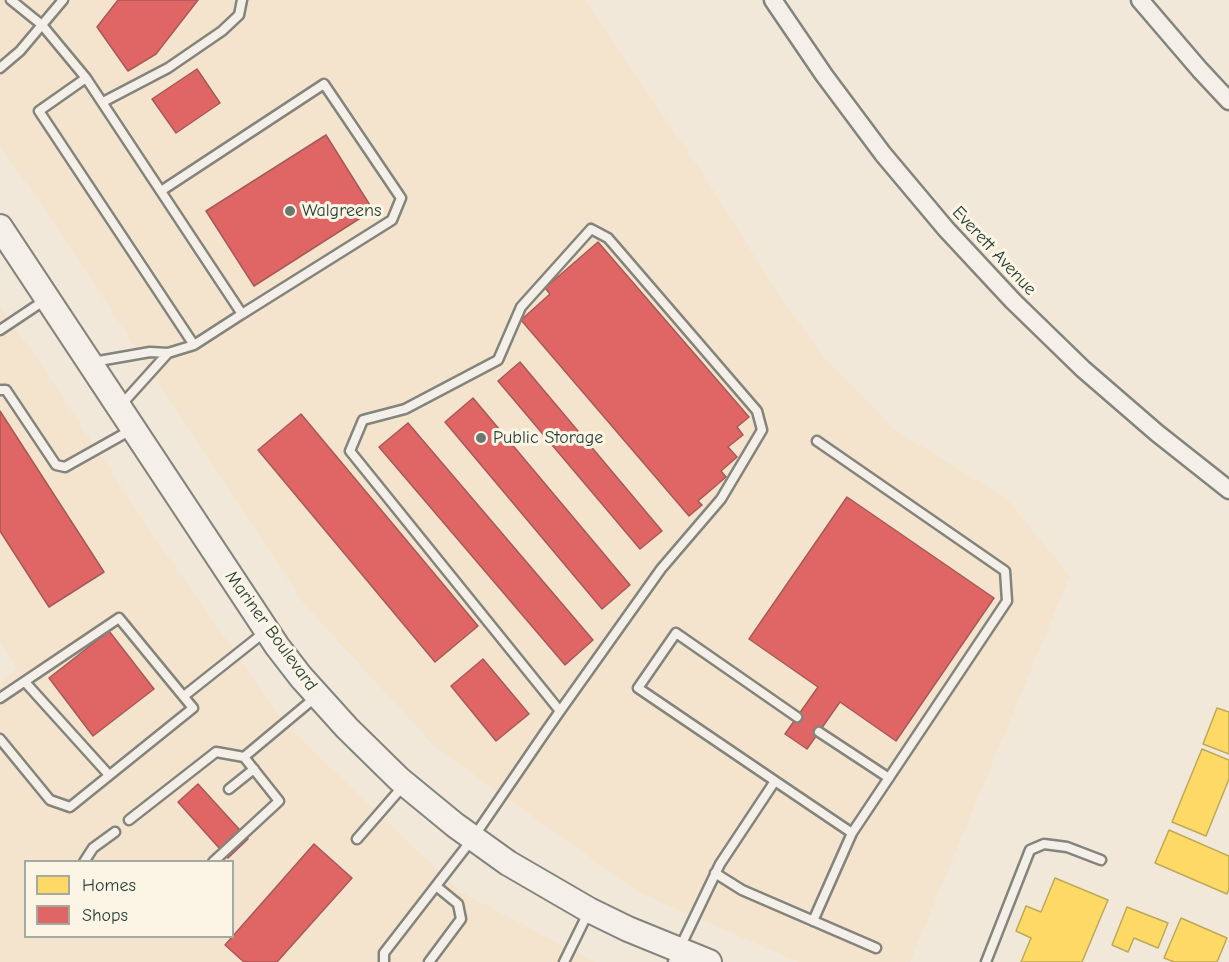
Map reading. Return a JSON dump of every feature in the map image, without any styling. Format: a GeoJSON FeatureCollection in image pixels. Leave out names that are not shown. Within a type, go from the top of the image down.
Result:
{"type":"FeatureCollection","features":[{"type":"Feature","properties":{"kind":"main road","name":"Mariner Boulevard"},"geometry":{"type":"LineString","coordinates":[[0,227],[10,250],[47,298],[267,630],[295,669],[347,728],[405,784],[473,838],[518,868],[589,910],[675,956],[709,962]]}},
{"type":"Feature","properties":{"kind":"street","name":"Everett Avenue"},"geometry":{"type":"LineString","coordinates":[[773,0],[824,75],[883,154],[975,261],[1083,369],[1157,433],[1229,490]]}},
{"type":"Feature","properties":{"kind":"street"},"geometry":{"type":"LineString","coordinates":[[1140,0],[1229,101]]}},
{"type":"Feature","properties":{"kind":"lane"},"geometry":{"type":"LineString","coordinates":[[10,0],[42,25],[86,78],[242,314]]}},
{"type":"Feature","properties":{"kind":"lane"},"geometry":{"type":"LineString","coordinates":[[0,69],[20,51],[63,0]]}},
{"type":"Feature","properties":{"kind":"lane"},"geometry":{"type":"LineString","coordinates":[[103,102],[168,68],[222,31],[239,15],[242,0]]}},
{"type":"Feature","properties":{"kind":"lane"},"geometry":{"type":"LineString","coordinates":[[86,78],[39,111],[194,345]]}},
{"type":"Feature","properties":{"kind":"lane"},"geometry":{"type":"LineString","coordinates":[[90,363],[150,352],[168,352],[194,345],[392,220],[401,198],[324,84],[161,190]]}},
{"type":"Feature","properties":{"kind":"lane"},"geometry":{"type":"LineString","coordinates":[[384,962],[384,953],[473,838],[661,569],[721,499],[762,430],[757,411],[608,238],[591,229],[521,307],[498,360],[405,410],[363,420],[350,451],[560,711]]}},
{"type":"Feature","properties":{"kind":"lane"},"geometry":{"type":"LineString","coordinates":[[0,330],[47,298]]}},
{"type":"Feature","properties":{"kind":"lane"},"geometry":{"type":"LineString","coordinates":[[119,407],[168,352]]}},
{"type":"Feature","properties":{"kind":"lane"},"geometry":{"type":"LineString","coordinates":[[0,390],[6,390],[56,465],[65,467],[134,429]]}},
{"type":"Feature","properties":{"kind":"lane"},"geometry":{"type":"LineString","coordinates":[[813,921],[852,833],[1007,601],[1005,571],[817,441]]}},
{"type":"Feature","properties":{"kind":"lane"},"geometry":{"type":"LineString","coordinates":[[0,698],[119,618],[193,708],[70,807],[50,801],[0,739]]}},
{"type":"Feature","properties":{"kind":"lane"},"geometry":{"type":"LineString","coordinates":[[184,696],[267,630]]}},
{"type":"Feature","properties":{"kind":"lane"},"geometry":{"type":"LineString","coordinates":[[797,717],[676,633],[638,688],[852,833]]}},
{"type":"Feature","properties":{"kind":"lane"},"geometry":{"type":"LineString","coordinates":[[25,682],[109,776]]}},
{"type":"Feature","properties":{"kind":"lane"},"geometry":{"type":"LineString","coordinates":[[244,757],[317,695]]}},
{"type":"Feature","properties":{"kind":"lane"},"geometry":{"type":"LineString","coordinates":[[819,732],[889,778]]}},
{"type":"Feature","properties":{"kind":"lane"},"geometry":{"type":"LineString","coordinates":[[129,820],[216,753],[244,757],[279,801],[214,860]]}},
{"type":"Feature","properties":{"kind":"lane"},"geometry":{"type":"LineString","coordinates":[[230,789],[254,769]]}},
{"type":"Feature","properties":{"kind":"lane"},"geometry":{"type":"LineString","coordinates":[[675,956],[716,873],[775,782]]}},
{"type":"Feature","properties":{"kind":"lane"},"geometry":{"type":"LineString","coordinates":[[357,838],[405,784]]}},
{"type":"Feature","properties":{"kind":"lane"},"geometry":{"type":"LineString","coordinates":[[85,860],[93,848],[115,832]]}},
{"type":"Feature","properties":{"kind":"lane"},"geometry":{"type":"LineString","coordinates":[[986,962],[1030,850],[1044,844],[1067,847],[1101,860]]}},
{"type":"Feature","properties":{"kind":"lane"},"geometry":{"type":"LineString","coordinates":[[716,873],[742,890],[876,948]]}},
{"type":"Feature","properties":{"kind":"lane"},"geometry":{"type":"LineString","coordinates":[[429,962],[461,918],[458,904],[436,886]]}},
{"type":"Feature","properties":{"kind":"lane"},"geometry":{"type":"LineString","coordinates":[[564,962],[589,910]]}},
{"type":"Feature","properties":{"kind":"shaded area"},"geometry":{"type":"Polygon","coordinates":[[[0,0],[585,0],[705,177],[779,295],[825,358],[895,430],[1006,498],[1070,576],[910,962],[798,962],[640,893],[436,748],[304,604],[51,219],[0,146],[0,0]]]}},
{"type":"Feature","properties":{"kind":"shaded area"},"geometry":{"type":"Polygon","coordinates":[[[0,307],[36,357],[158,542],[286,725],[461,892],[595,962],[0,962],[0,683],[17,669],[0,642],[0,307]]]}},
{"type":"Feature","properties":{"kind":"building: Homes"},"geometry":{"type":"Polygon","coordinates":[[[1217,708],[1229,712],[1229,754],[1203,744],[1217,708]]]}},
{"type":"Feature","properties":{"kind":"building: Homes"},"geometry":{"type":"Polygon","coordinates":[[[1202,749],[1229,760],[1229,779],[1206,836],[1172,822],[1202,749]]]}},
{"type":"Feature","properties":{"kind":"building: Homes"},"geometry":{"type":"Polygon","coordinates":[[[1169,830],[1229,856],[1227,894],[1155,863],[1169,830]]]}},
{"type":"Feature","properties":{"kind":"building: Homes"},"geometry":{"type":"Polygon","coordinates":[[[1055,878],[1108,900],[1082,962],[1021,962],[1031,938],[1016,931],[1026,906],[1041,912],[1055,878]]]}},
{"type":"Feature","properties":{"kind":"building: Homes"},"geometry":{"type":"Polygon","coordinates":[[[1127,907],[1168,923],[1158,948],[1134,938],[1128,952],[1112,945],[1127,907]]]}},
{"type":"Feature","properties":{"kind":"building: Homes"},"geometry":{"type":"Polygon","coordinates":[[[1181,918],[1227,938],[1217,962],[1174,962],[1164,958],[1181,918]]]}},
{"type":"Feature","properties":{"kind":"building: Shops"},"geometry":{"type":"Polygon","coordinates":[[[118,0],[198,0],[156,54],[128,71],[97,27],[118,0]]]}},
{"type":"Feature","properties":{"kind":"building: Shops"},"geometry":{"type":"Polygon","coordinates":[[[197,69],[220,103],[176,133],[152,99],[197,69]]]}},
{"type":"Feature","properties":{"kind":"building: Shops","name":"Walgreens"},"geometry":{"type":"Polygon","coordinates":[[[326,135],[373,210],[254,286],[206,211],[326,135]]]}},
{"type":"Feature","properties":{"kind":"building: Shops"},"geometry":{"type":"Polygon","coordinates":[[[598,242],[749,417],[737,427],[743,435],[728,447],[737,457],[721,471],[726,477],[698,501],[702,505],[689,516],[521,320],[550,294],[545,288],[598,242]]]}},
{"type":"Feature","properties":{"kind":"building: Shops"},"geometry":{"type":"Polygon","coordinates":[[[520,362],[662,531],[640,549],[498,381],[520,362]]]}},
{"type":"Feature","properties":{"kind":"building: Shops"},"geometry":{"type":"Polygon","coordinates":[[[473,398],[630,585],[602,609],[445,422],[473,398]]]}},
{"type":"Feature","properties":{"kind":"building: Shops"},"geometry":{"type":"Polygon","coordinates":[[[0,411],[104,572],[49,607],[0,531],[0,411]]]}},
{"type":"Feature","properties":{"kind":"building: Shops"},"geometry":{"type":"Polygon","coordinates":[[[301,414],[478,626],[435,662],[258,450],[301,414]]]}},
{"type":"Feature","properties":{"kind":"building: Shops"},"geometry":{"type":"Polygon","coordinates":[[[408,423],[593,640],[565,665],[379,447],[408,423]]]}},
{"type":"Feature","properties":{"kind":"building: Shops"},"geometry":{"type":"Polygon","coordinates":[[[847,497],[994,598],[896,741],[840,702],[807,749],[785,734],[818,687],[749,639],[847,497]]]}},
{"type":"Feature","properties":{"kind":"building: Shops"},"geometry":{"type":"Polygon","coordinates":[[[109,631],[154,689],[93,736],[49,678],[109,631]]]}},
{"type":"Feature","properties":{"kind":"building: Shops"},"geometry":{"type":"Polygon","coordinates":[[[483,659],[529,714],[496,741],[451,686],[483,659]]]}},
{"type":"Feature","properties":{"kind":"building: Shops"},"geometry":{"type":"Polygon","coordinates":[[[198,784],[248,839],[228,858],[178,802],[198,784]]]}},
{"type":"Feature","properties":{"kind":"building: Shops"},"geometry":{"type":"Polygon","coordinates":[[[314,844],[352,878],[277,962],[244,962],[225,945],[234,938],[234,935],[314,844]]]}},
{"type":"Feature","properties":{"kind":"place","name":"Walgreens"},"geometry":{"type":"Point","coordinates":[290,211]}},
{"type":"Feature","properties":{"kind":"place","name":"Public Storage"},"geometry":{"type":"Point","coordinates":[481,438]}}]}
